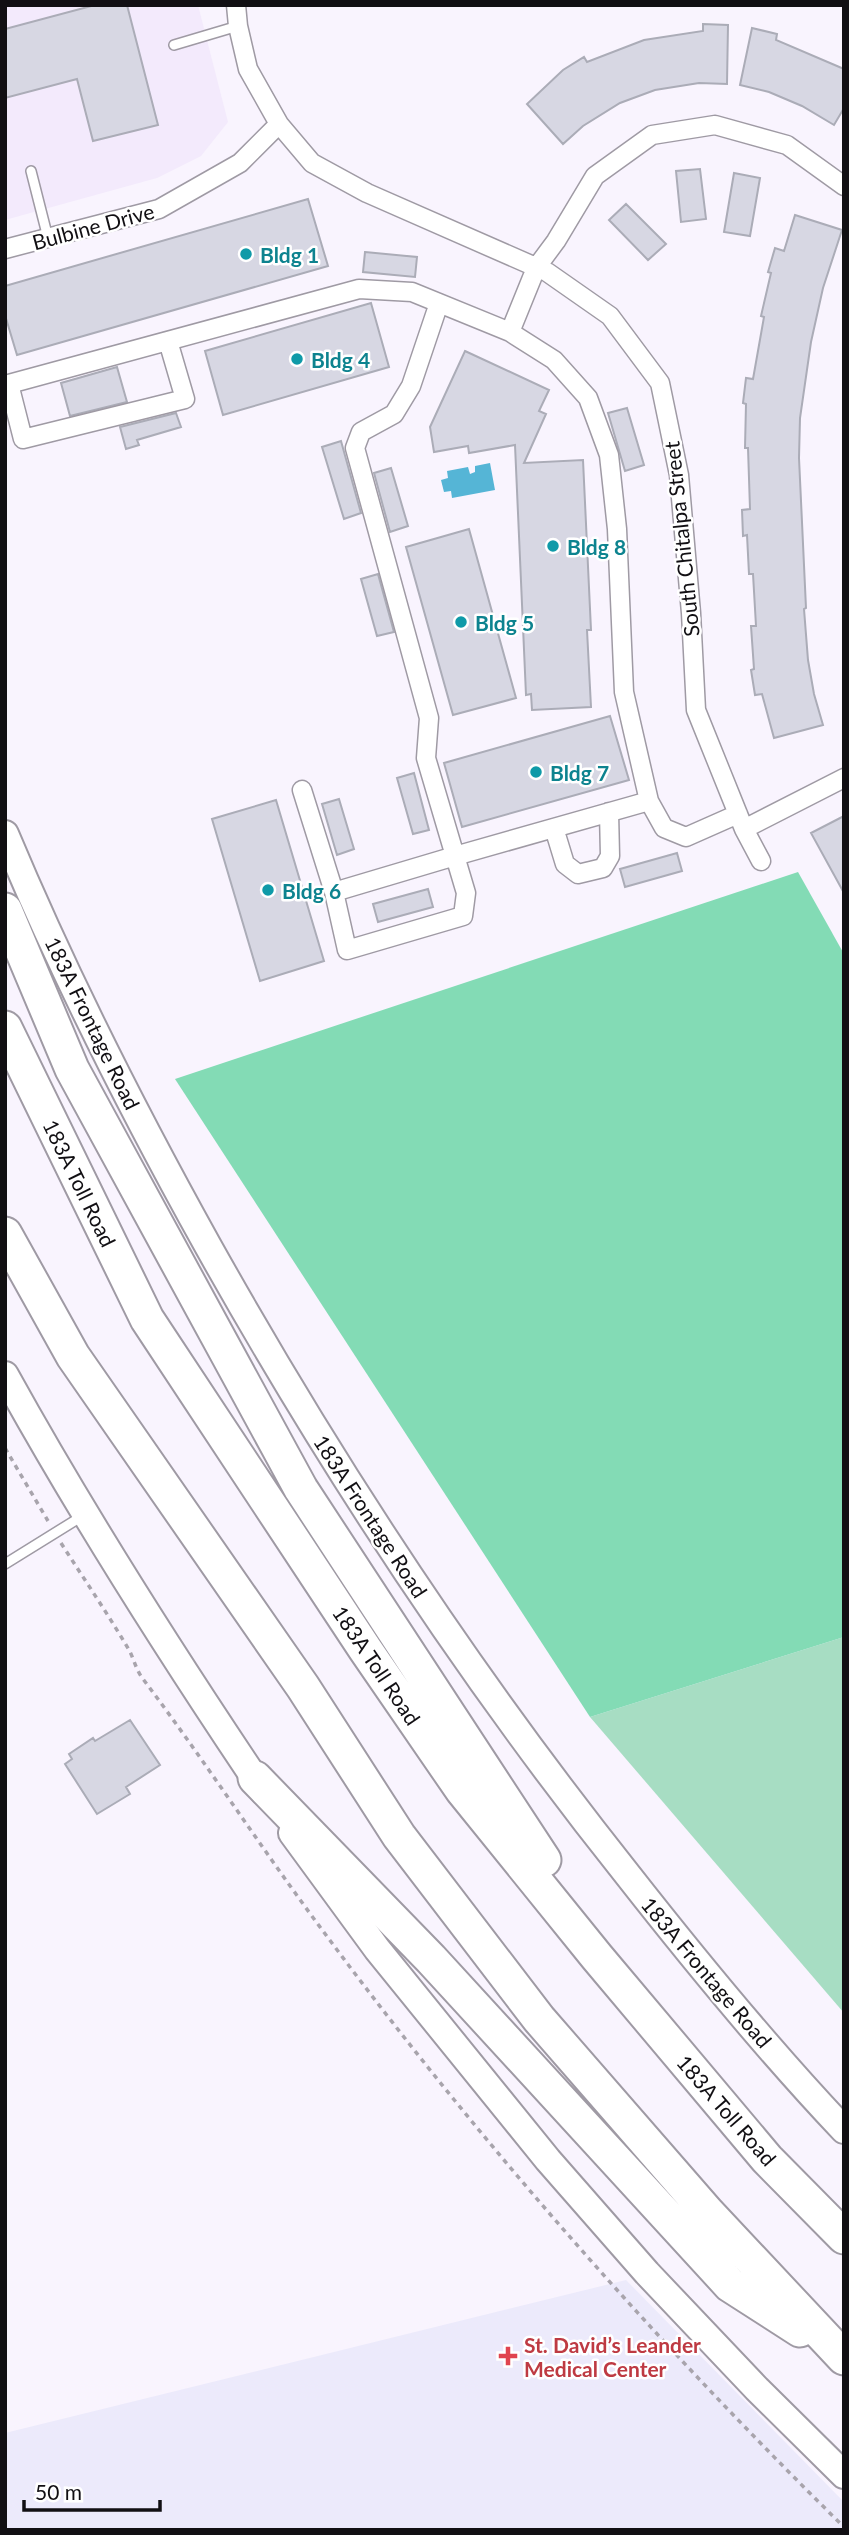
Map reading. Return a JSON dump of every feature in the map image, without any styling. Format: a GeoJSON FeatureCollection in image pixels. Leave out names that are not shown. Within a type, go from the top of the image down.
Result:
{"type":"FeatureCollection","features":[{"type":"Feature","properties":{"kind":"highway"},"geometry":{"type":"LineString","coordinates":[[5,910],[72,1069],[301,1489],[652,2023]]}},
{"type":"Feature","properties":{"kind":"highway","name":"183A Toll Road"},"geometry":{"type":"LineString","coordinates":[[5,1028],[147,1319],[365,1649],[463,1790],[652,2023],[767,2159],[844,2237]]}},
{"type":"Feature","properties":{"kind":"highway"},"geometry":{"type":"LineString","coordinates":[[5,1234],[74,1356],[281,1655],[400,1836],[539,2019],[707,2212],[843,2358]]}},
{"type":"Feature","properties":{"kind":"highway"},"geometry":{"type":"LineString","coordinates":[[255,1778],[431,1959],[730,2285],[843,2358]]}},
{"type":"Feature","properties":{"kind":"main road","name":"183A Frontage Road"},"geometry":{"type":"LineString","coordinates":[[5,834],[87,1014],[161,1162],[255,1329],[340,1470],[413,1583],[590,1829],[699,1965],[844,2130]]}},
{"type":"Feature","properties":{"kind":"main road"},"geometry":{"type":"LineString","coordinates":[[5,1375],[86,1514],[192,1684],[293,1835],[377,1949],[548,2160],[647,2273],[757,2389],[844,2475]]}},
{"type":"Feature","properties":{"kind":"street","name":"South Chitalpa Street"},"geometry":{"type":"LineString","coordinates":[[236,5],[248,69],[279,124],[312,163],[367,193],[547,272],[610,316],[660,383],[679,475],[696,710],[741,821],[761,861]]}},
{"type":"Feature","properties":{"kind":"street","name":"Bulbine Drive"},"geometry":{"type":"LineString","coordinates":[[5,249],[159,209],[240,163],[279,124]]}},
{"type":"Feature","properties":{"kind":"street"},"geometry":{"type":"LineString","coordinates":[[510,332],[536,268],[556,242],[595,176],[652,135],[715,125],[787,145],[844,186]]}},
{"type":"Feature","properties":{"kind":"street"},"geometry":{"type":"LineString","coordinates":[[168,341],[185,399],[23,439],[9,384],[359,289],[412,292],[510,332],[554,360],[588,398],[608,455],[617,528],[624,692],[649,801],[664,828],[686,836],[741,821],[844,778]]}},
{"type":"Feature","properties":{"kind":"street"},"geometry":{"type":"LineString","coordinates":[[302,790],[334,892],[347,950],[463,915],[466,893],[426,758],[429,718],[355,448],[361,432],[394,414],[411,386],[439,303]]}},
{"type":"Feature","properties":{"kind":"street"},"geometry":{"type":"LineString","coordinates":[[334,892],[649,801]]}},
{"type":"Feature","properties":{"kind":"street"},"geometry":{"type":"LineString","coordinates":[[554,828],[565,864],[578,874],[603,868],[610,856],[609,812]]}},
{"type":"Feature","properties":{"kind":"lane"},"geometry":{"type":"LineString","coordinates":[[174,45],[238,26]]}},
{"type":"Feature","properties":{"kind":"lane"},"geometry":{"type":"LineString","coordinates":[[31,171],[48,238]]}},
{"type":"Feature","properties":{"kind":"lane"},"geometry":{"type":"LineString","coordinates":[[5,1564],[86,1514]]}},
{"type":"Feature","properties":{"kind":"path"},"geometry":{"type":"LineString","coordinates":[[5,1448],[46,1517]]}},
{"type":"Feature","properties":{"kind":"shaded area"},"geometry":{"type":"Polygon","coordinates":[[[5,5],[198,5],[228,122],[201,156],[157,178],[5,220],[5,5]]]}},
{"type":"Feature","properties":{"kind":"shaded area","name":"St. David’s Leander Medical Center"},"geometry":{"type":"Polygon","coordinates":[[[626,2280],[844,2502],[844,2530],[5,2530],[5,2433],[626,2280]]]}},
{"type":"Feature","properties":{"kind":"green space"},"geometry":{"type":"Polygon","coordinates":[[[798,872],[844,954],[844,1637],[590,1717],[175,1079],[798,872]]]}},
{"type":"Feature","properties":{"kind":"green space"},"geometry":{"type":"Polygon","coordinates":[[[844,1637],[844,2013],[590,1717],[844,1637]]]}},
{"type":"Feature","properties":{"kind":"water"},"geometry":{"type":"Polygon","coordinates":[[[490,463],[495,490],[452,498],[451,491],[444,492],[441,480],[448,478],[447,471],[468,467],[470,474],[475,472],[475,466],[490,463]]]}},
{"type":"Feature","properties":{"kind":"building"},"geometry":{"type":"Polygon","coordinates":[[[95,5],[127,5],[158,125],[93,141],[77,79],[5,98],[5,29],[95,5]]]}},
{"type":"Feature","properties":{"kind":"building"},"geometry":{"type":"Polygon","coordinates":[[[703,24],[728,25],[727,84],[699,83],[655,90],[620,103],[583,126],[563,144],[527,104],[563,70],[584,57],[587,62],[644,40],[703,31],[703,24]]]}},
{"type":"Feature","properties":{"kind":"building"},"geometry":{"type":"Polygon","coordinates":[[[752,28],[777,34],[776,40],[844,69],[844,108],[834,125],[802,106],[769,92],[740,85],[752,28]]]}},
{"type":"Feature","properties":{"kind":"building"},"geometry":{"type":"Polygon","coordinates":[[[700,169],[706,219],[681,222],[676,171],[700,169]]]}},
{"type":"Feature","properties":{"kind":"building"},"geometry":{"type":"Polygon","coordinates":[[[734,173],[760,178],[750,236],[724,232],[734,173]]]}},
{"type":"Feature","properties":{"kind":"building"},"geometry":{"type":"Polygon","coordinates":[[[308,199],[328,266],[17,355],[5,315],[5,286],[308,199]]]}},
{"type":"Feature","properties":{"kind":"building"},"geometry":{"type":"Polygon","coordinates":[[[626,204],[666,244],[648,260],[609,220],[626,204]]]}},
{"type":"Feature","properties":{"kind":"building"},"geometry":{"type":"Polygon","coordinates":[[[795,215],[842,230],[823,288],[811,342],[800,418],[804,609],[808,660],[823,725],[774,738],[762,694],[755,695],[751,670],[754,669],[751,626],[756,626],[753,574],[749,574],[747,535],[743,536],[742,510],[750,509],[748,448],[745,448],[746,404],[743,403],[746,378],[753,379],[764,317],[761,316],[771,273],[768,272],[775,248],[784,251],[795,215]]]}},
{"type":"Feature","properties":{"kind":"building"},"geometry":{"type":"Polygon","coordinates":[[[365,252],[417,257],[415,277],[363,272],[365,252]]]}},
{"type":"Feature","properties":{"kind":"building","name":"Bldg 4"},"geometry":{"type":"Polygon","coordinates":[[[371,303],[389,367],[223,415],[205,351],[371,303]]]}},
{"type":"Feature","properties":{"kind":"building"},"geometry":{"type":"Polygon","coordinates":[[[465,351],[549,390],[539,411],[546,414],[524,463],[583,460],[591,630],[587,630],[591,707],[532,710],[531,694],[526,695],[515,445],[469,453],[468,446],[434,452],[430,427],[465,351]]]}},
{"type":"Feature","properties":{"kind":"building"},"geometry":{"type":"Polygon","coordinates":[[[117,367],[127,402],[70,416],[61,383],[117,367]]]}},
{"type":"Feature","properties":{"kind":"building"},"geometry":{"type":"Polygon","coordinates":[[[627,408],[644,465],[625,471],[608,413],[627,408]]]}},
{"type":"Feature","properties":{"kind":"building"},"geometry":{"type":"Polygon","coordinates":[[[176,413],[181,427],[137,440],[139,445],[126,449],[120,427],[176,413]]]}},
{"type":"Feature","properties":{"kind":"building"},"geometry":{"type":"Polygon","coordinates":[[[341,441],[361,513],[344,519],[322,447],[341,441]]]}},
{"type":"Feature","properties":{"kind":"building"},"geometry":{"type":"Polygon","coordinates":[[[391,468],[408,526],[390,532],[374,473],[391,468]]]}},
{"type":"Feature","properties":{"kind":"building","name":"Bldg 5"},"geometry":{"type":"Polygon","coordinates":[[[469,529],[516,698],[453,715],[406,547],[469,529]]]}},
{"type":"Feature","properties":{"kind":"building"},"geometry":{"type":"Polygon","coordinates":[[[378,574],[394,632],[377,636],[361,579],[378,574]]]}},
{"type":"Feature","properties":{"kind":"building","name":"Bldg 7"},"geometry":{"type":"Polygon","coordinates":[[[610,716],[629,780],[462,827],[444,763],[610,716]]]}},
{"type":"Feature","properties":{"kind":"building"},"geometry":{"type":"Polygon","coordinates":[[[414,773],[429,830],[413,834],[397,778],[414,773]]]}},
{"type":"Feature","properties":{"kind":"building"},"geometry":{"type":"Polygon","coordinates":[[[339,799],[354,849],[337,855],[322,804],[339,799]]]}},
{"type":"Feature","properties":{"kind":"building","name":"Bldg 6"},"geometry":{"type":"Polygon","coordinates":[[[276,800],[324,961],[260,981],[212,819],[276,800]]]}},
{"type":"Feature","properties":{"kind":"building"},"geometry":{"type":"Polygon","coordinates":[[[844,816],[844,893],[811,833],[844,816]]]}},
{"type":"Feature","properties":{"kind":"building"},"geometry":{"type":"Polygon","coordinates":[[[677,853],[682,871],[625,887],[620,869],[677,853]]]}},
{"type":"Feature","properties":{"kind":"building"},"geometry":{"type":"Polygon","coordinates":[[[428,889],[433,907],[378,922],[373,904],[428,889]]]}},
{"type":"Feature","properties":{"kind":"building"},"geometry":{"type":"Polygon","coordinates":[[[130,1720],[160,1765],[126,1787],[130,1794],[97,1814],[65,1764],[72,1759],[69,1754],[93,1738],[95,1741],[130,1720]]]}},
{"type":"Feature","properties":{"kind":"place","name":"Bldg 1"},"geometry":{"type":"Point","coordinates":[246,254]}},
{"type":"Feature","properties":{"kind":"place","name":"Bldg 4"},"geometry":{"type":"Point","coordinates":[297,359]}},
{"type":"Feature","properties":{"kind":"place","name":"Bldg 8"},"geometry":{"type":"Point","coordinates":[553,546]}},
{"type":"Feature","properties":{"kind":"place","name":"Bldg 5"},"geometry":{"type":"Point","coordinates":[461,622]}},
{"type":"Feature","properties":{"kind":"place","name":"Bldg 7"},"geometry":{"type":"Point","coordinates":[536,772]}},
{"type":"Feature","properties":{"kind":"place","name":"Bldg 6"},"geometry":{"type":"Point","coordinates":[268,890]}},
{"type":"Feature","properties":{"kind":"place","name":"St. David’s Leander Medical Center"},"geometry":{"type":"Point","coordinates":[508,2356]}}]}
